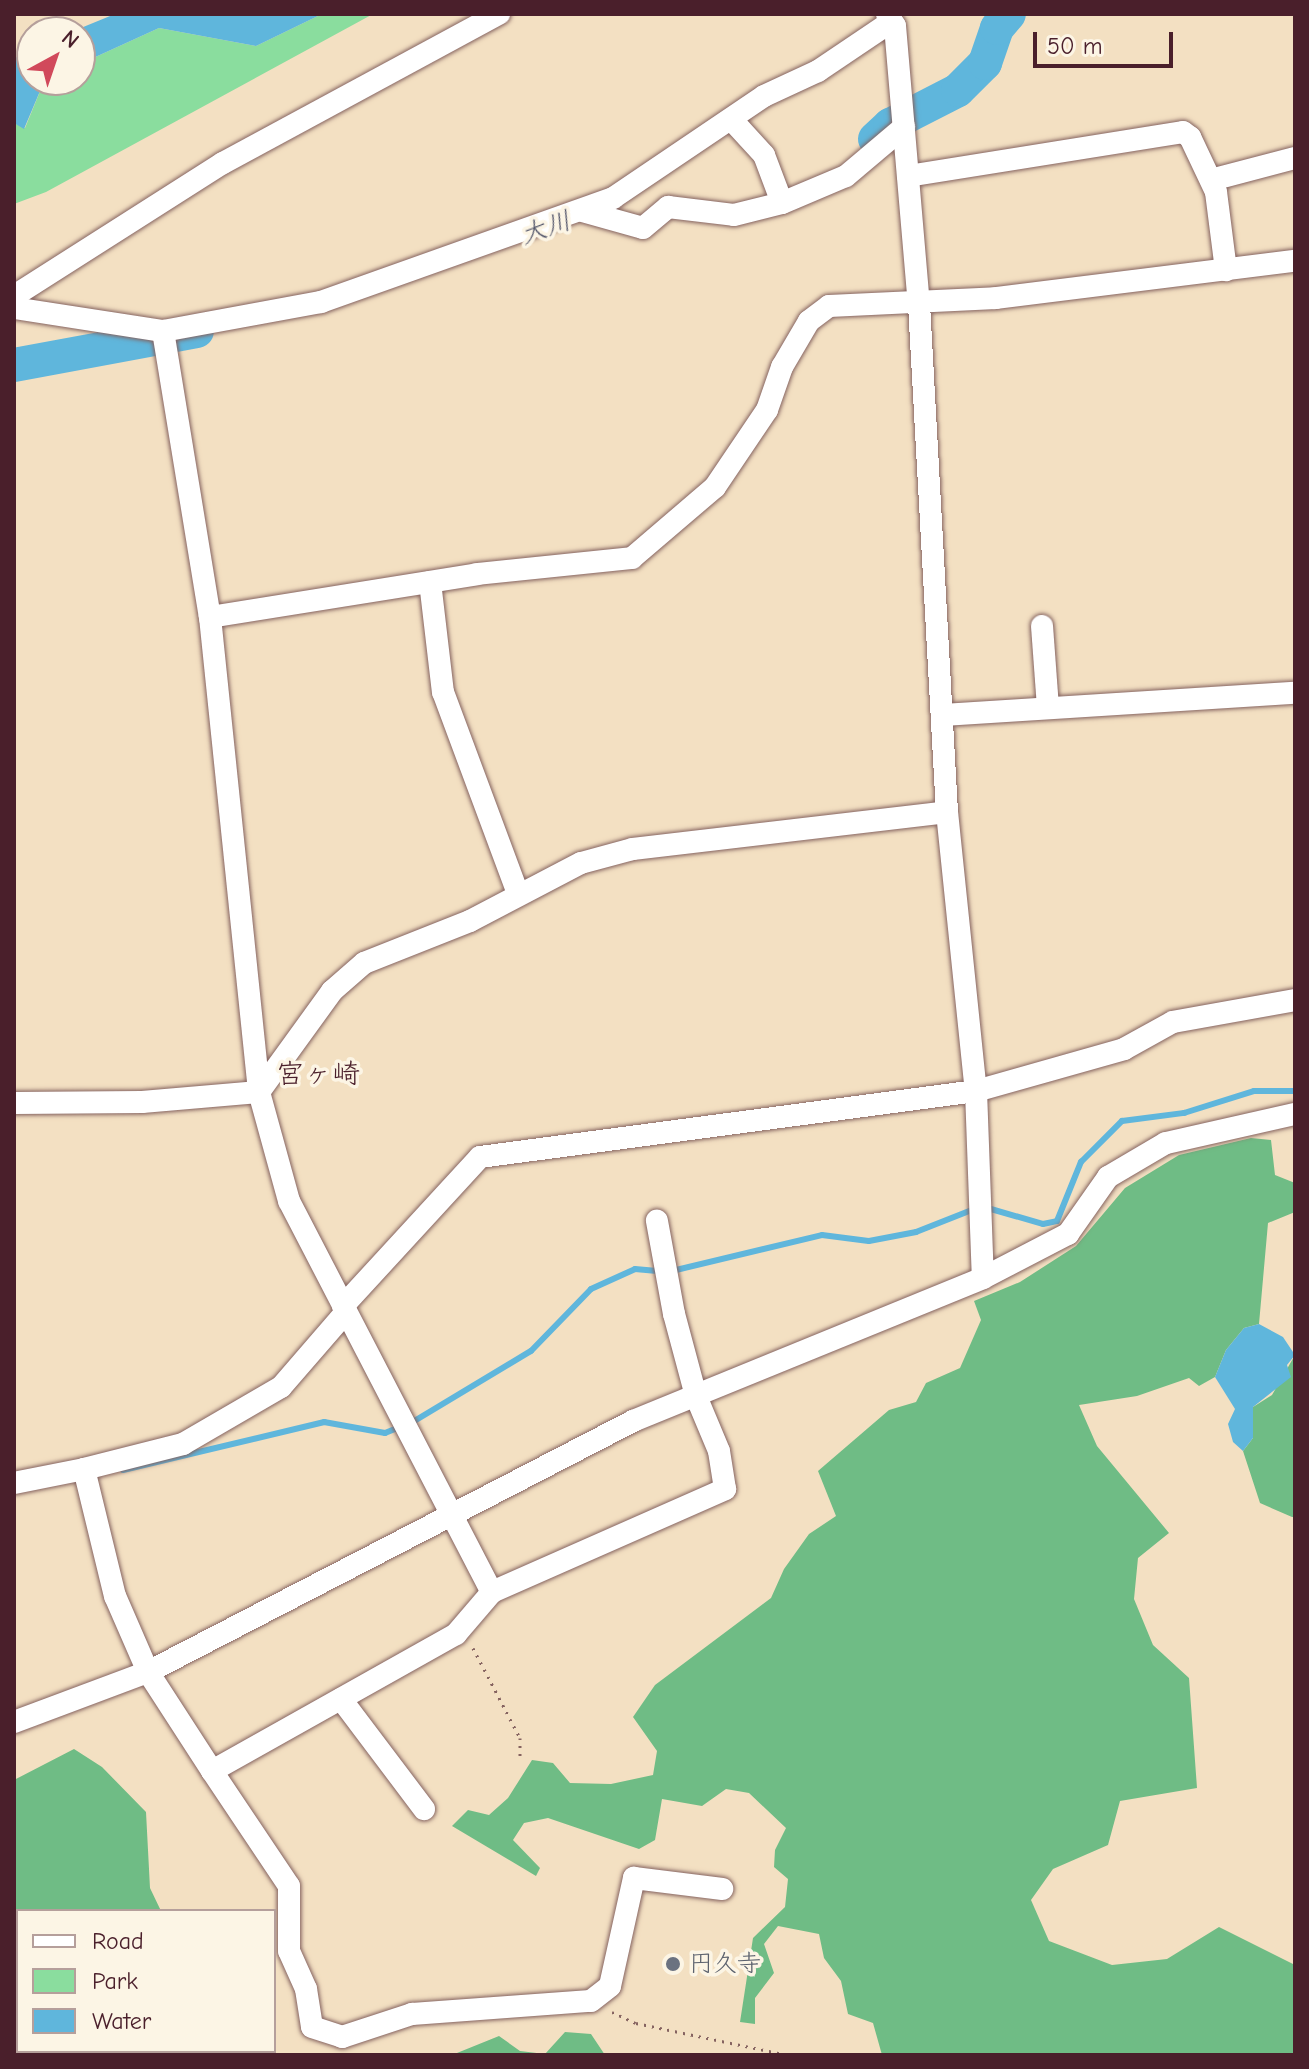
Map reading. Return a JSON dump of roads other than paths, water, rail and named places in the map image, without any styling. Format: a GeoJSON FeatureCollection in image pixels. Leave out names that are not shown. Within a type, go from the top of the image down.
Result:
{"type":"FeatureCollection","features":[{"type":"Feature","properties":{"kind":"street"},"geometry":{"type":"LineString","coordinates":[[15,297],[223,163],[499,14]]}},
{"type":"Feature","properties":{"kind":"street"},"geometry":{"type":"LineString","coordinates":[[15,297],[163,331],[321,302],[582,211],[671,163],[731,119],[818,71],[896,19],[919,304],[947,812],[976,1091],[983,1278]]}},
{"type":"Feature","properties":{"kind":"street"},"geometry":{"type":"LineString","coordinates":[[731,119],[764,155],[782,203]]}},
{"type":"Feature","properties":{"kind":"street"},"geometry":{"type":"LineString","coordinates":[[582,211],[643,228],[668,207],[734,215],[782,203],[846,176],[904,127]]}},
{"type":"Feature","properties":{"kind":"street"},"geometry":{"type":"LineString","coordinates":[[908,176],[1183,132],[1190,137],[1211,180],[1226,270]]}},
{"type":"Feature","properties":{"kind":"street"},"geometry":{"type":"LineString","coordinates":[[1211,180],[1295,158]]}},
{"type":"Feature","properties":{"kind":"street"},"geometry":{"type":"LineString","coordinates":[[210,617],[430,582],[632,558],[715,487],[767,410],[782,367],[809,321],[829,306],[919,304],[1295,261]]}},
{"type":"Feature","properties":{"kind":"street"},"geometry":{"type":"LineString","coordinates":[[163,331],[210,617],[259,1092],[289,1201],[454,1513],[492,1592]]}},
{"type":"Feature","properties":{"kind":"street"},"geometry":{"type":"LineString","coordinates":[[430,582],[443,692],[518,894]]}},
{"type":"Feature","properties":{"kind":"street"},"geometry":{"type":"LineString","coordinates":[[1042,626],[1048,708]]}},
{"type":"Feature","properties":{"kind":"street"},"geometry":{"type":"LineString","coordinates":[[942,715],[1295,693]]}},
{"type":"Feature","properties":{"kind":"street"},"geometry":{"type":"LineString","coordinates":[[14,1103],[142,1102],[259,1092],[332,991],[364,963],[470,921],[581,863],[633,849],[947,812]]}},
{"type":"Feature","properties":{"kind":"street"},"geometry":{"type":"LineString","coordinates":[[14,1483],[183,1444],[281,1387],[344,1309],[480,1157],[976,1091],[1124,1049],[1173,1022],[1295,1000]]}},
{"type":"Feature","properties":{"kind":"street"},"geometry":{"type":"LineString","coordinates":[[14,1722],[148,1672],[633,1421],[983,1278],[1068,1234],[1108,1177],[1166,1143],[1295,1114]]}},
{"type":"Feature","properties":{"kind":"street"},"geometry":{"type":"LineString","coordinates":[[212,1771],[461,1627],[492,1592],[725,1489],[719,1451],[696,1396],[657,1221]]}},
{"type":"Feature","properties":{"kind":"street"},"geometry":{"type":"LineString","coordinates":[[84,1469],[115,1596],[148,1672],[289,1886],[289,1951],[306,1989],[312,2027],[346,2046],[412,2014],[591,2001],[610,1986],[634,1878],[722,1889]]}},
{"type":"Feature","properties":{"kind":"street"},"geometry":{"type":"LineString","coordinates":[[341,1699],[424,1809]]}},
{"type":"Feature","properties":{"kind":"water"},"geometry":{"type":"Polygon","coordinates":[[[115,14],[322,14],[256,46],[159,28],[96,57],[96,22],[115,14]]]}},
{"type":"Feature","properties":{"kind":"water"},"geometry":{"type":"Polygon","coordinates":[[[16,58],[16,96],[38,96],[24,129],[14,123],[16,58]]]}},
{"type":"Feature","properties":{"kind":"water"},"geometry":{"type":"Polygon","coordinates":[[[1259,1324],[1283,1337],[1295,1355],[1287,1365],[1291,1377],[1253,1407],[1253,1438],[1243,1451],[1233,1442],[1228,1424],[1235,1409],[1215,1377],[1226,1350],[1244,1328],[1259,1324]]]}},
{"type":"Feature","properties":{"kind":"waterway","name":"大川"},"geometry":{"type":"LineString","coordinates":[[875,139],[890,125],[958,90],[985,63],[997,28],[1009,14]]}},
{"type":"Feature","properties":{"kind":"waterway","name":"大川"},"geometry":{"type":"LineString","coordinates":[[14,365],[197,331]]}},
{"type":"Feature","properties":{"kind":"waterway"},"geometry":{"type":"LineString","coordinates":[[984,1207],[1043,1224],[1057,1221],[1081,1162],[1122,1121],[1184,1113],[1254,1091],[1295,1091]]}},
{"type":"Feature","properties":{"kind":"waterway"},"geometry":{"type":"LineString","coordinates":[[672,1271],[822,1235],[869,1241],[916,1232],[974,1209]]}},
{"type":"Feature","properties":{"kind":"waterway"},"geometry":{"type":"LineString","coordinates":[[411,1423],[531,1351],[591,1289],[635,1269],[660,1271]]}},
{"type":"Feature","properties":{"kind":"waterway"},"geometry":{"type":"LineString","coordinates":[[123,1470],[324,1422],[385,1433],[400,1427]]}},
{"type":"Feature","properties":{"kind":"place","name":"円久寺"},"geometry":{"type":"Point","coordinates":[673,1964]}},
{"type":"Feature","properties":{"kind":"district","name":"宮ヶ崎"},"geometry":{"type":"Point","coordinates":[318,1074]}}]}
